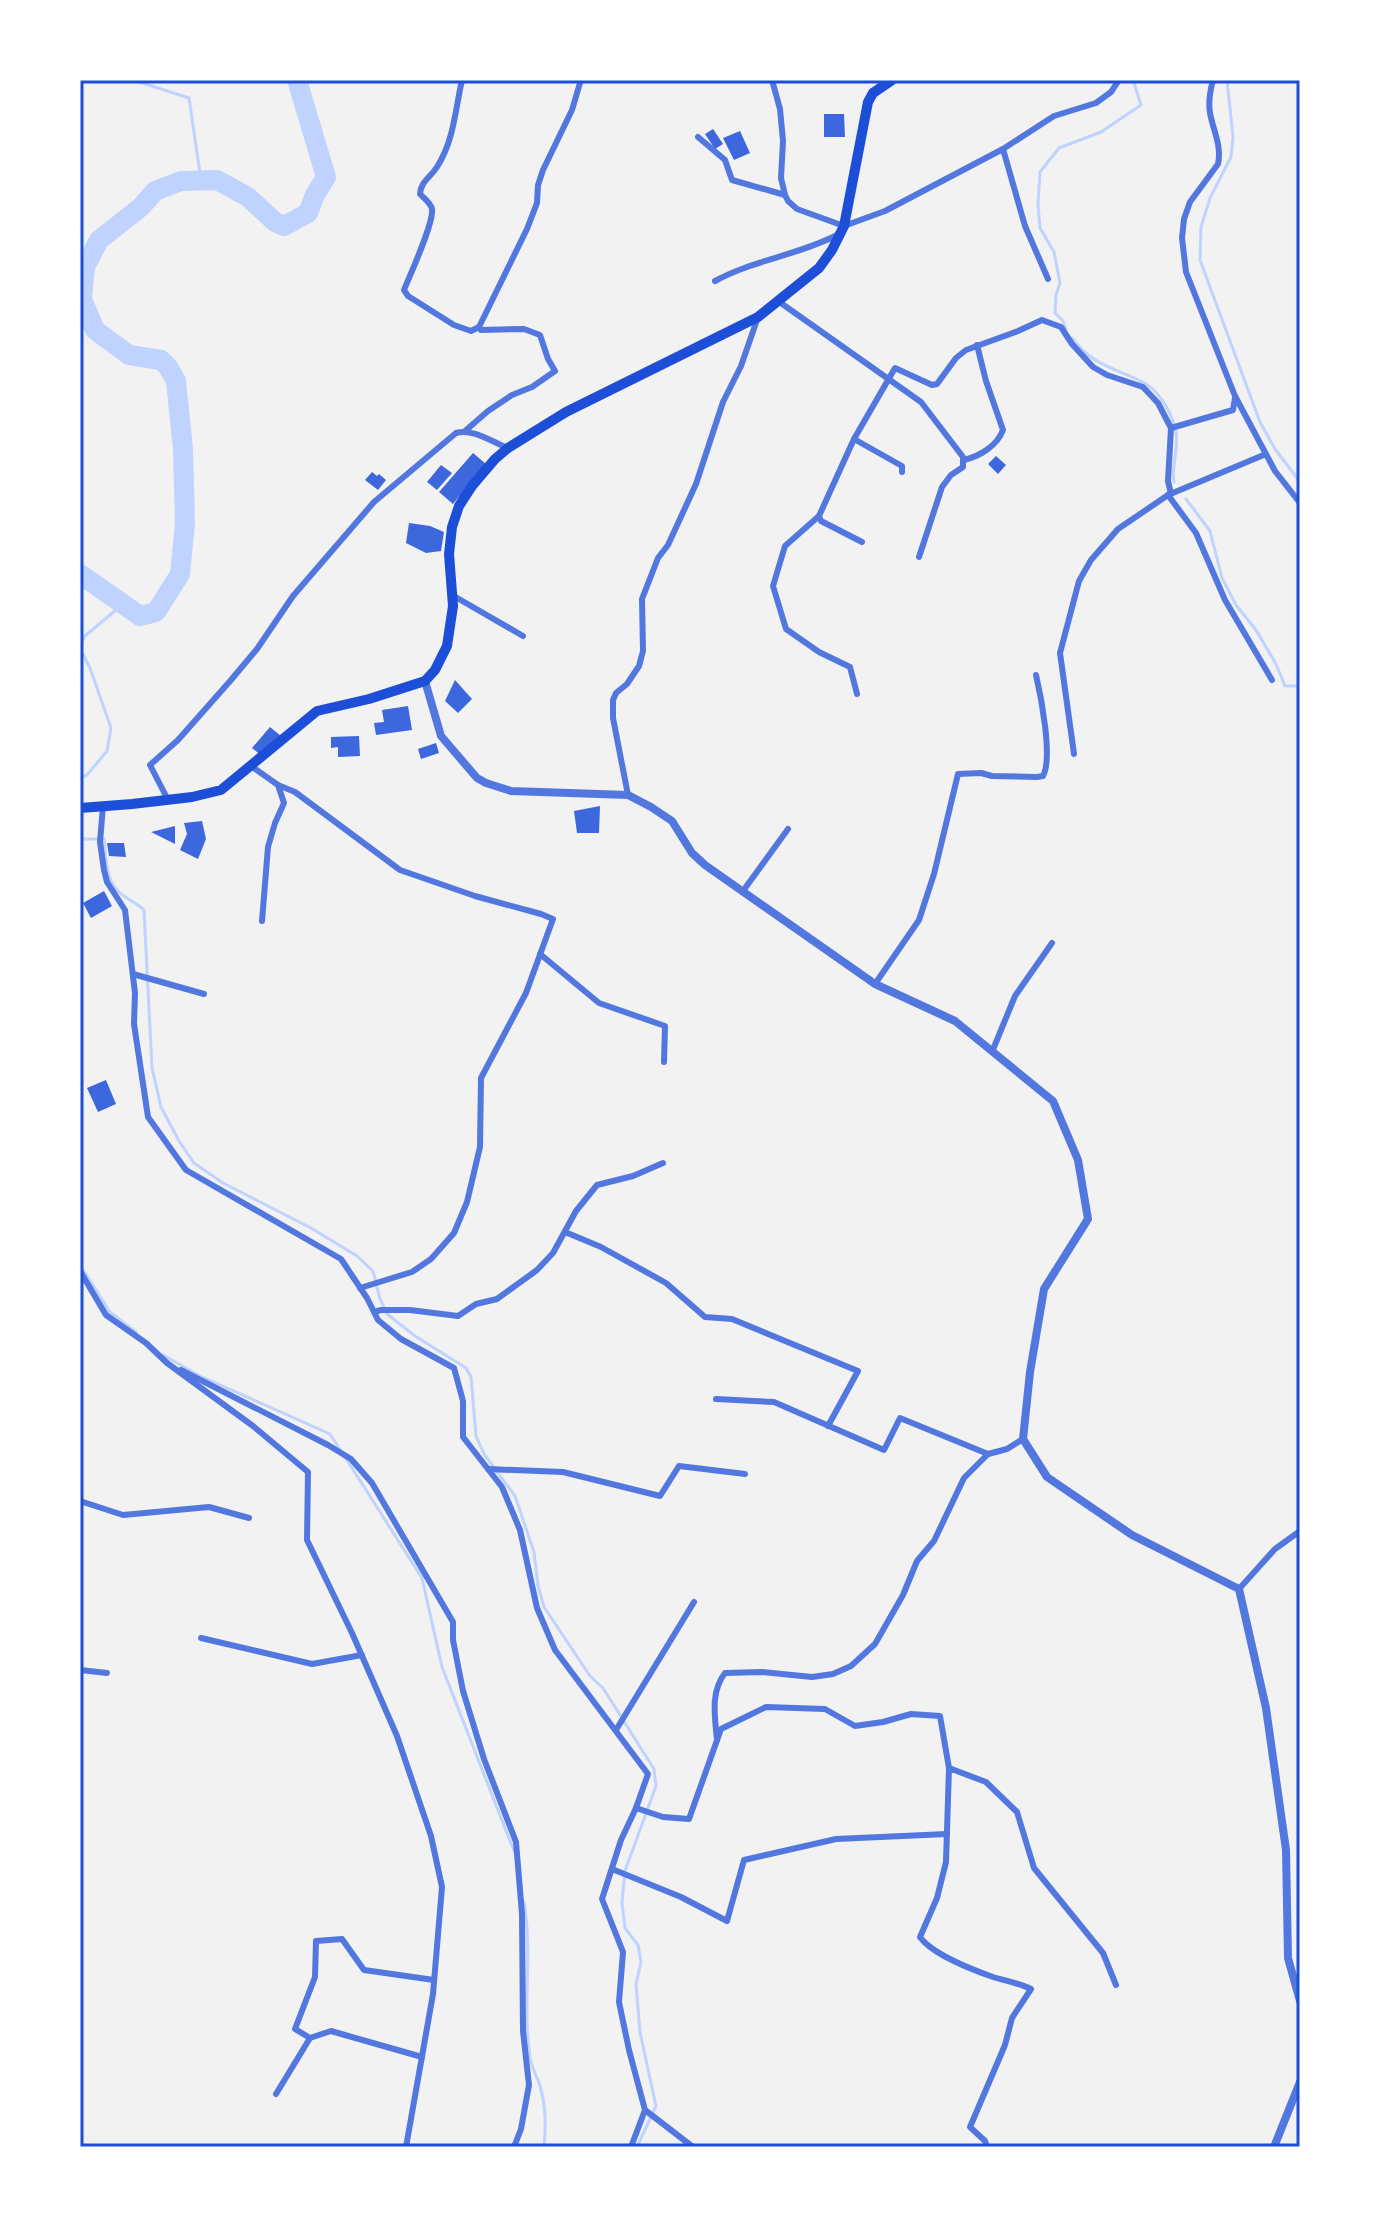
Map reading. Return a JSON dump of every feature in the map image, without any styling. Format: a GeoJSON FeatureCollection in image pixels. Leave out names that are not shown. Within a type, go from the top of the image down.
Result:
{"type":"FeatureCollection","features":[{"type":"Feature","properties":{"kind":"main road"},"geometry":{"type":"LineString","coordinates":[[80,808],[168,800],[221,790],[317,711],[425,681],[435,670],[447,646],[453,606],[449,575],[452,527],[459,506],[487,468],[508,448],[566,412],[758,317],[819,268],[842,229],[868,102],[873,93],[892,80]]}},
{"type":"Feature","properties":{"kind":"street"},"geometry":{"type":"LineString","coordinates":[[462,80],[452,136],[438,166],[420,186],[420,194],[430,204],[432,216],[404,290],[408,296],[454,325],[471,331],[479,327],[527,229],[537,203],[543,170],[572,110],[580,83]]}},
{"type":"Feature","properties":{"kind":"street"},"geometry":{"type":"LineString","coordinates":[[772,80],[780,109],[783,141],[781,178],[785,195],[797,209],[842,229]]}},
{"type":"Feature","properties":{"kind":"street"},"geometry":{"type":"LineString","coordinates":[[1213,80],[1209,110],[1220,158],[1190,202],[1184,219],[1182,238],[1186,272],[1235,396],[1275,471],[1300,503]]}},
{"type":"Feature","properties":{"kind":"street"},"geometry":{"type":"LineString","coordinates":[[715,281],[731,272],[785,256],[885,211],[1003,149],[1054,116],[1096,103],[1111,92],[1118,81]]}},
{"type":"Feature","properties":{"kind":"street"},"geometry":{"type":"LineString","coordinates":[[698,137],[725,160],[732,180],[785,195]]}},
{"type":"Feature","properties":{"kind":"street"},"geometry":{"type":"LineString","coordinates":[[1003,149],[1025,226],[1048,279]]}},
{"type":"Feature","properties":{"kind":"street"},"geometry":{"type":"LineString","coordinates":[[778,301],[921,402],[964,460],[963,467],[951,475],[942,487],[919,557]]}},
{"type":"Feature","properties":{"kind":"street"},"geometry":{"type":"LineString","coordinates":[[628,795],[613,718],[613,700],[639,666],[643,651],[642,599],[658,558],[668,545],[696,484],[723,402],[741,366],[758,317]]}},
{"type":"Feature","properties":{"kind":"street"},"geometry":{"type":"LineString","coordinates":[[857,694],[850,667],[819,652],[786,629],[773,586],[785,546],[819,516],[854,439],[895,368],[932,385],[937,384],[956,358],[966,350],[1042,320],[1061,327],[1093,367],[1143,387],[1158,403],[1171,428],[1170,495],[1196,533],[1225,600],[1272,680]]}},
{"type":"Feature","properties":{"kind":"street"},"geometry":{"type":"LineString","coordinates":[[168,800],[150,765],[178,740],[231,680],[257,649],[293,596],[374,502],[456,433],[465,431],[512,395],[532,387],[555,371],[540,335],[524,329],[481,330],[479,327]]}},
{"type":"Feature","properties":{"kind":"street"},"geometry":{"type":"LineString","coordinates":[[964,460],[973,458],[998,441],[1003,430],[977,345]]}},
{"type":"Feature","properties":{"kind":"street"},"geometry":{"type":"LineString","coordinates":[[1171,428],[1233,410],[1235,396]]}},
{"type":"Feature","properties":{"kind":"street"},"geometry":{"type":"LineString","coordinates":[[465,431],[508,448]]}},
{"type":"Feature","properties":{"kind":"street"},"geometry":{"type":"LineString","coordinates":[[854,439],[898,463],[902,466],[902,472]]}},
{"type":"Feature","properties":{"kind":"street"},"geometry":{"type":"LineString","coordinates":[[1074,754],[1060,653],[1079,581],[1091,560],[1118,529],[1170,495],[1266,454]]}},
{"type":"Feature","properties":{"kind":"street"},"geometry":{"type":"LineString","coordinates":[[819,516],[821,521],[837,531],[862,542]]}},
{"type":"Feature","properties":{"kind":"street"},"geometry":{"type":"LineString","coordinates":[[452,595],[523,636]]}},
{"type":"Feature","properties":{"kind":"street"},"geometry":{"type":"LineString","coordinates":[[875,984],[919,920],[934,874],[958,774],[1037,777],[1046,773],[1041,693],[1036,675]]}},
{"type":"Feature","properties":{"kind":"street"},"geometry":{"type":"LineString","coordinates":[[425,681],[441,736],[477,778],[511,791],[527,793],[628,795],[651,807],[672,821],[692,853],[705,865],[875,984],[955,1021],[1053,1101],[1078,1160],[1088,1219],[1044,1289],[1023,1439],[1047,1477],[1059,1486],[1132,1535],[1239,1589]]}},
{"type":"Feature","properties":{"kind":"street"},"geometry":{"type":"LineString","coordinates":[[251,766],[278,785],[295,792],[400,870],[553,919],[526,993],[481,1078],[480,1147],[467,1202],[454,1233],[431,1259],[412,1272],[360,1288]]}},
{"type":"Feature","properties":{"kind":"street"},"geometry":{"type":"LineString","coordinates":[[262,921],[268,847],[284,803],[278,785]]}},
{"type":"Feature","properties":{"kind":"street"},"geometry":{"type":"LineString","coordinates":[[103,806],[100,842],[107,882],[125,910],[135,993],[134,1024],[148,1117],[186,1170],[341,1259],[378,1320],[401,1339],[454,1368],[463,1401],[463,1437],[502,1487],[520,1530],[537,1608],[555,1650],[648,1774],[643,1810],[621,1840],[602,1899],[623,1952],[619,2002],[646,2112],[631,2147]]}},
{"type":"Feature","properties":{"kind":"street"},"geometry":{"type":"LineString","coordinates":[[743,891],[788,829]]}},
{"type":"Feature","properties":{"kind":"street"},"geometry":{"type":"LineString","coordinates":[[992,1052],[1015,996],[1052,943]]}},
{"type":"Feature","properties":{"kind":"street"},"geometry":{"type":"LineString","coordinates":[[540,954],[599,1003],[665,1026],[664,1062]]}},
{"type":"Feature","properties":{"kind":"street"},"geometry":{"type":"LineString","coordinates":[[133,974],[204,994]]}},
{"type":"Feature","properties":{"kind":"street"},"geometry":{"type":"LineString","coordinates":[[374,1312],[410,1310],[458,1316],[476,1304],[497,1299],[537,1270],[553,1253],[576,1211],[597,1185],[633,1176],[663,1163]]}},
{"type":"Feature","properties":{"kind":"street"},"geometry":{"type":"LineString","coordinates":[[565,1232],[601,1247],[666,1283],[705,1317],[732,1319],[858,1371],[828,1426]]}},
{"type":"Feature","properties":{"kind":"street"},"geometry":{"type":"LineString","coordinates":[[80,1271],[106,1315],[253,1426],[308,1472],[307,1540],[397,1736],[431,1836],[442,1887],[434,1980],[406,2147]]}},
{"type":"Feature","properties":{"kind":"street"},"geometry":{"type":"LineString","coordinates":[[167,1363],[351,1459],[372,1483],[453,1622],[453,1640],[463,1691],[484,1759],[516,1842],[522,1914],[523,2031],[529,2085],[521,2129],[514,2147]]}},
{"type":"Feature","properties":{"kind":"street"},"geometry":{"type":"LineString","coordinates":[[716,1399],[774,1402],[884,1450],[900,1418],[988,1454]]}},
{"type":"Feature","properties":{"kind":"street"},"geometry":{"type":"LineString","coordinates":[[717,1740],[715,1697],[717,1683],[725,1673],[762,1672],[812,1677],[833,1674],[851,1666],[875,1644],[903,1595],[917,1561],[934,1541],[964,1478],[988,1454],[1007,1449],[1023,1439]]}},
{"type":"Feature","properties":{"kind":"street"},"geometry":{"type":"LineString","coordinates":[[488,1469],[563,1472],[660,1496],[679,1466],[745,1474]]}},
{"type":"Feature","properties":{"kind":"street"},"geometry":{"type":"LineString","coordinates":[[80,1501],[123,1515],[209,1507],[249,1518]]}},
{"type":"Feature","properties":{"kind":"street"},"geometry":{"type":"LineString","coordinates":[[1239,1589],[1275,1549],[1300,1531]]}},
{"type":"Feature","properties":{"kind":"street"},"geometry":{"type":"LineString","coordinates":[[1239,1589],[1266,1708],[1286,1850],[1288,1958],[1297,1976],[1300,2001]]}},
{"type":"Feature","properties":{"kind":"street"},"geometry":{"type":"LineString","coordinates":[[616,1730],[694,1602]]}},
{"type":"Feature","properties":{"kind":"street"},"geometry":{"type":"LineString","coordinates":[[201,1638],[312,1664],[362,1655]]}},
{"type":"Feature","properties":{"kind":"street"},"geometry":{"type":"LineString","coordinates":[[80,1670],[107,1673]]}},
{"type":"Feature","properties":{"kind":"street"},"geometry":{"type":"LineString","coordinates":[[643,1810],[663,1817],[689,1819],[721,1729],[766,1707],[825,1709],[855,1726],[911,1714],[940,1716],[949,1768],[946,1862],[937,1898],[920,1937],[926,1946],[939,1953],[991,1976],[1031,1989],[1012,2018],[1005,2045],[970,2127],[987,2147]]}},
{"type":"Feature","properties":{"kind":"street"},"geometry":{"type":"LineString","coordinates":[[949,1768],[986,1782],[1017,1812],[1034,1868],[1103,1953],[1116,1985]]}},
{"type":"Feature","properties":{"kind":"street"},"geometry":{"type":"LineString","coordinates":[[612,1869],[681,1897],[727,1921],[744,1860],[836,1839],[947,1834]]}},
{"type":"Feature","properties":{"kind":"street"},"geometry":{"type":"LineString","coordinates":[[310,2038],[295,2029],[315,1977],[316,1941],[342,1939],[364,1970],[434,1980]]}},
{"type":"Feature","properties":{"kind":"street"},"geometry":{"type":"LineString","coordinates":[[276,2094],[310,2038],[331,2031],[422,2057]]}},
{"type":"Feature","properties":{"kind":"street"},"geometry":{"type":"LineString","coordinates":[[1274,2147],[1300,2082]]}},
{"type":"Feature","properties":{"kind":"street"},"geometry":{"type":"LineString","coordinates":[[646,2112],[693,2147]]}},
{"type":"Feature","properties":{"kind":"building"},"geometry":{"type":"Polygon","coordinates":[[[824,114],[844,114],[845,137],[824,137],[824,114]]]}},
{"type":"Feature","properties":{"kind":"building"},"geometry":{"type":"Polygon","coordinates":[[[713,129],[723,144],[715,149],[705,134],[713,129]]]}},
{"type":"Feature","properties":{"kind":"building"},"geometry":{"type":"Polygon","coordinates":[[[740,131],[750,153],[734,160],[723,138],[740,131]]]}},
{"type":"Feature","properties":{"kind":"building"},"geometry":{"type":"Polygon","coordinates":[[[473,453],[486,464],[453,504],[439,492],[473,453]]]}},
{"type":"Feature","properties":{"kind":"building"},"geometry":{"type":"Polygon","coordinates":[[[996,456],[1006,465],[998,474],[988,464],[996,456]]]}},
{"type":"Feature","properties":{"kind":"building"},"geometry":{"type":"Polygon","coordinates":[[[441,465],[452,473],[437,490],[427,482],[441,465]]]}},
{"type":"Feature","properties":{"kind":"building"},"geometry":{"type":"Polygon","coordinates":[[[372,472],[386,480],[378,490],[365,480],[372,472]]]}},
{"type":"Feature","properties":{"kind":"building"},"geometry":{"type":"Polygon","coordinates":[[[409,523],[444,532],[441,551],[426,553],[406,543],[409,523]]]}},
{"type":"Feature","properties":{"kind":"building"},"geometry":{"type":"Polygon","coordinates":[[[455,680],[472,699],[458,713],[445,701],[455,680]]]}},
{"type":"Feature","properties":{"kind":"building"},"geometry":{"type":"Polygon","coordinates":[[[408,706],[412,730],[376,735],[374,723],[384,722],[382,710],[408,706]]]}},
{"type":"Feature","properties":{"kind":"building"},"geometry":{"type":"Polygon","coordinates":[[[270,727],[281,736],[262,756],[252,748],[270,727]]]}},
{"type":"Feature","properties":{"kind":"building"},"geometry":{"type":"Polygon","coordinates":[[[359,736],[360,756],[338,757],[338,747],[331,748],[331,737],[359,736]]]}},
{"type":"Feature","properties":{"kind":"building"},"geometry":{"type":"Polygon","coordinates":[[[436,743],[439,753],[421,759],[418,749],[436,743]]]}},
{"type":"Feature","properties":{"kind":"building"},"geometry":{"type":"Polygon","coordinates":[[[600,806],[599,833],[577,833],[574,811],[600,806]]]}},
{"type":"Feature","properties":{"kind":"building"},"geometry":{"type":"Polygon","coordinates":[[[202,821],[206,839],[198,859],[180,850],[187,834],[184,823],[202,821]]]}},
{"type":"Feature","properties":{"kind":"building"},"geometry":{"type":"Polygon","coordinates":[[[175,826],[175,844],[151,832],[175,826]]]}},
{"type":"Feature","properties":{"kind":"building"},"geometry":{"type":"Polygon","coordinates":[[[107,843],[124,843],[126,857],[109,856],[107,843]]]}},
{"type":"Feature","properties":{"kind":"building"},"geometry":{"type":"Polygon","coordinates":[[[104,891],[112,906],[91,918],[83,903],[104,891]]]}},
{"type":"Feature","properties":{"kind":"building"},"geometry":{"type":"Polygon","coordinates":[[[106,1080],[116,1104],[98,1112],[87,1088],[106,1080]]]}},
{"type":"Feature","properties":{"kind":"waterway"},"geometry":{"type":"LineString","coordinates":[[133,80],[189,98],[201,180]]}},
{"type":"Feature","properties":{"kind":"waterway"},"geometry":{"type":"LineString","coordinates":[[80,574],[140,616],[156,612],[180,574],[185,523],[183,449],[176,381],[161,360],[129,355],[95,330],[82,299],[85,267],[99,240],[141,207],[155,191],[181,181],[217,180],[248,197],[275,222],[284,226],[308,213],[326,177],[297,80]]}},
{"type":"Feature","properties":{"kind":"waterway"},"geometry":{"type":"LineString","coordinates":[[1130,80],[1134,83],[1138,80]]}},
{"type":"Feature","properties":{"kind":"waterway"},"geometry":{"type":"LineString","coordinates":[[1227,80],[1233,137],[1231,157],[1210,198],[1201,227],[1200,260],[1260,422],[1275,449],[1300,482]]}},
{"type":"Feature","properties":{"kind":"waterway"},"geometry":{"type":"LineString","coordinates":[[1066,329],[1055,313],[1060,283],[1054,252],[1040,228],[1040,172],[1059,148],[1101,132],[1141,105],[1134,83]]}},
{"type":"Feature","properties":{"kind":"waterway"},"geometry":{"type":"LineString","coordinates":[[1072,338],[1089,356],[1146,384],[1161,399],[1176,432],[1174,482]]}},
{"type":"Feature","properties":{"kind":"waterway"},"geometry":{"type":"LineString","coordinates":[[1186,499],[1210,531],[1222,578],[1236,605],[1256,630],[1276,664],[1285,686],[1300,686]]}},
{"type":"Feature","properties":{"kind":"waterway"},"geometry":{"type":"LineString","coordinates":[[80,645],[85,636],[123,604]]}},
{"type":"Feature","properties":{"kind":"waterway"},"geometry":{"type":"LineString","coordinates":[[80,648],[111,728],[107,751],[87,775],[80,778]]}},
{"type":"Feature","properties":{"kind":"waterway"},"geometry":{"type":"LineString","coordinates":[[80,839],[104,839],[110,879],[120,893],[144,910],[152,1068],[161,1107],[179,1141],[194,1163],[223,1183],[311,1228],[357,1256],[373,1271],[387,1314],[466,1368],[471,1377],[476,1436],[484,1454],[515,1496],[534,1552],[544,1607],[590,1676],[603,1688],[654,1769],[656,1786],[625,1871],[622,1903],[625,1928],[638,1945],[641,1962],[636,1984],[640,2032],[656,2106],[637,2147]]}},
{"type":"Feature","properties":{"kind":"waterway"},"geometry":{"type":"LineString","coordinates":[[80,1265],[110,1312],[136,1332]]}},
{"type":"Feature","properties":{"kind":"waterway"},"geometry":{"type":"LineString","coordinates":[[163,1355],[200,1376],[330,1434],[341,1451]]}},
{"type":"Feature","properties":{"kind":"waterway"},"geometry":{"type":"LineString","coordinates":[[345,1457],[422,1578],[442,1667],[514,1851]]}},
{"type":"Feature","properties":{"kind":"waterway"},"geometry":{"type":"LineString","coordinates":[[524,1902],[528,1940],[528,2038],[531,2061],[543,2101],[544,2147]]}}]}
